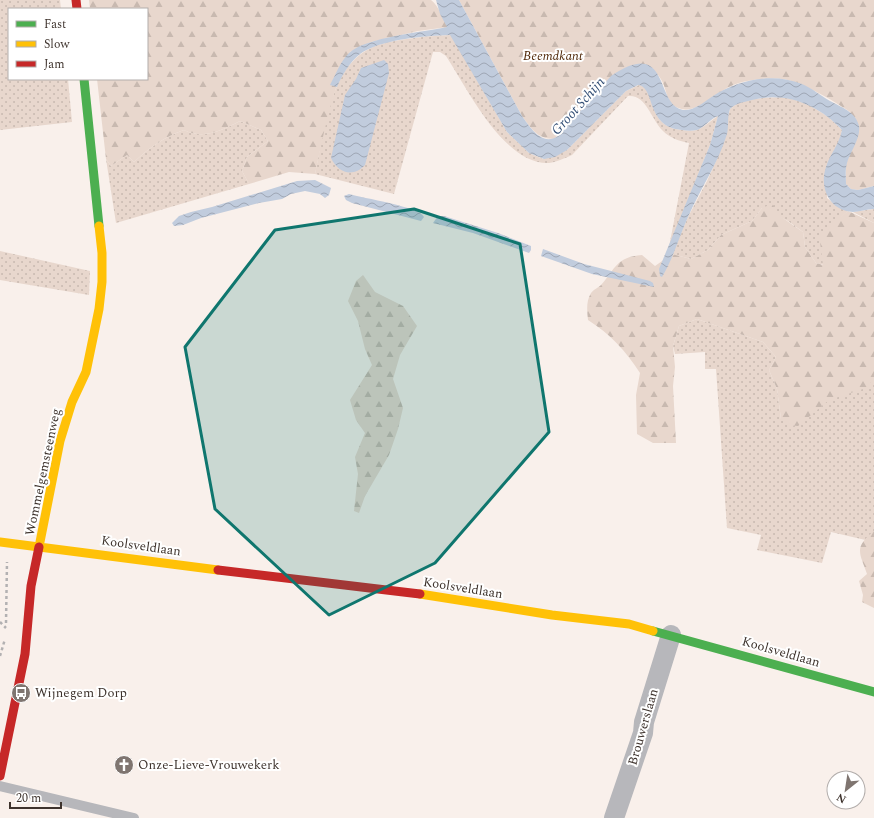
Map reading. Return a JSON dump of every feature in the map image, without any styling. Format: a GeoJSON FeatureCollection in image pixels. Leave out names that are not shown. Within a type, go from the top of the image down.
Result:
{"type":"FeatureCollection","features":[{"type":"Feature","properties":{"kind":"street","name":"Wommelgemsteenweg"},"geometry":{"type":"LineString","coordinates":[[0,776],[25,654],[25,640],[31,586],[65,420],[86,372],[102,282],[102,253],[84,80]]}},
{"type":"Feature","properties":{"kind":"street","name":"Koolsveldlaan"},"geometry":{"type":"LineString","coordinates":[[0,542],[386,591],[437,596],[552,615],[629,624],[874,692]]}},
{"type":"Feature","properties":{"kind":"street","name":"Brouwerslaan"},"geometry":{"type":"LineString","coordinates":[[614,818],[643,733],[644,722],[671,635]]}},
{"type":"Feature","properties":{"kind":"lane"},"geometry":{"type":"LineString","coordinates":[[0,786],[134,818]]}},
{"type":"Feature","properties":{"kind":"path"},"geometry":{"type":"LineString","coordinates":[[5,638],[7,557]]}},
{"type":"Feature","properties":{"kind":"path"},"geometry":{"type":"LineString","coordinates":[[0,622],[6,628]]}},
{"type":"Feature","properties":{"kind":"highlighted area"},"geometry":{"type":"Polygon","coordinates":[[[414,209],[520,244],[549,432],[435,563],[329,615],[215,509],[185,347],[275,230],[414,209]]]}},
{"type":"Feature","properties":{"kind":"green space"},"geometry":{"type":"Polygon","coordinates":[[[0,0],[60,0],[61,8],[8,8],[8,80],[68,80],[72,122],[0,130],[0,0]]]}},
{"type":"Feature","properties":{"kind":"green space"},"geometry":{"type":"Polygon","coordinates":[[[89,0],[431,0],[448,27],[418,31],[371,42],[350,52],[333,96],[315,174],[289,172],[249,184],[242,171],[247,157],[268,141],[261,130],[240,121],[213,133],[199,134],[184,130],[157,143],[134,162],[127,155],[111,166],[106,159],[97,80],[148,80],[148,8],[90,8],[89,0]]]}},
{"type":"Feature","properties":{"kind":"green space","name":"Beemdkant"},"geometry":{"type":"Polygon","coordinates":[[[459,0],[874,0],[874,186],[858,190],[851,189],[846,184],[846,164],[851,150],[850,112],[808,87],[782,79],[771,78],[742,82],[725,89],[698,107],[683,109],[676,107],[670,102],[664,84],[651,67],[577,115],[554,139],[543,137],[528,125],[522,116],[459,0]]]}},
{"type":"Feature","properties":{"kind":"green space"},"geometry":{"type":"Polygon","coordinates":[[[451,35],[507,132],[529,153],[543,159],[567,150],[626,91],[639,85],[644,87],[648,92],[653,107],[662,122],[670,127],[686,131],[697,130],[718,116],[710,145],[669,247],[689,143],[675,139],[663,131],[644,103],[634,96],[628,96],[572,155],[549,163],[533,160],[517,152],[488,122],[446,56],[440,52],[433,52],[394,194],[315,174],[330,104],[345,71],[356,58],[369,49],[397,40],[451,35]]]}},
{"type":"Feature","properties":{"kind":"green space"},"geometry":{"type":"Polygon","coordinates":[[[782,97],[799,101],[815,108],[842,130],[840,139],[829,161],[827,198],[837,206],[848,211],[838,220],[822,252],[824,265],[816,263],[805,247],[803,232],[788,221],[762,208],[752,221],[721,235],[708,250],[691,259],[672,254],[688,217],[716,161],[730,109],[741,102],[748,100],[782,97]]]}},
{"type":"Feature","properties":{"kind":"green space"},"geometry":{"type":"Polygon","coordinates":[[[240,121],[261,130],[268,141],[247,157],[242,171],[249,184],[116,223],[106,159],[111,166],[127,155],[134,162],[157,143],[184,130],[199,134],[213,133],[240,121]]]}},
{"type":"Feature","properties":{"kind":"green space"},"geometry":{"type":"Polygon","coordinates":[[[772,204],[780,216],[803,232],[805,247],[816,263],[823,265],[819,234],[848,211],[874,223],[874,379],[866,388],[829,400],[798,426],[787,425],[781,419],[777,389],[769,370],[776,357],[763,342],[697,319],[679,326],[673,346],[675,367],[673,386],[676,443],[653,443],[637,434],[636,395],[640,373],[629,357],[617,344],[588,320],[587,306],[589,296],[601,285],[617,264],[627,258],[642,255],[655,266],[672,254],[691,259],[708,250],[721,235],[752,221],[762,208],[772,204]]]}},
{"type":"Feature","properties":{"kind":"green space"},"geometry":{"type":"Polygon","coordinates":[[[874,209],[874,223],[853,212],[874,209]]]}},
{"type":"Feature","properties":{"kind":"green space"},"geometry":{"type":"Polygon","coordinates":[[[0,251],[90,271],[89,295],[0,280],[0,251]]]}},
{"type":"Feature","properties":{"kind":"green space"},"geometry":{"type":"Polygon","coordinates":[[[363,275],[375,292],[403,306],[417,326],[400,355],[393,379],[403,408],[398,429],[389,455],[365,496],[359,513],[354,511],[358,474],[355,457],[365,433],[356,420],[350,400],[372,365],[365,349],[358,321],[348,301],[356,281],[363,275]]]}},
{"type":"Feature","properties":{"kind":"green space"},"geometry":{"type":"Polygon","coordinates":[[[697,319],[763,342],[776,357],[769,370],[777,389],[781,419],[874,364],[874,542],[831,532],[822,563],[757,550],[761,535],[727,528],[716,369],[705,369],[705,352],[675,354],[673,346],[679,326],[697,319]]]}},
{"type":"Feature","properties":{"kind":"green space"},"geometry":{"type":"Polygon","coordinates":[[[874,531],[874,608],[862,602],[863,595],[859,581],[867,574],[861,556],[861,547],[867,537],[874,531]]]}},
{"type":"Feature","properties":{"kind":"water"},"geometry":{"type":"Polygon","coordinates":[[[436,0],[459,0],[522,116],[537,134],[547,139],[552,139],[558,136],[611,76],[630,66],[643,64],[653,68],[659,76],[668,97],[674,105],[683,110],[695,108],[723,90],[744,82],[768,78],[791,80],[802,84],[848,110],[855,117],[859,126],[859,131],[857,140],[847,163],[846,184],[851,189],[858,190],[874,186],[874,209],[853,212],[845,211],[832,203],[828,197],[825,190],[824,175],[842,130],[833,121],[812,107],[789,99],[777,97],[740,103],[730,109],[728,131],[723,145],[693,207],[662,277],[660,276],[659,269],[710,145],[718,116],[697,130],[686,131],[670,127],[662,122],[657,115],[644,87],[638,85],[626,91],[567,150],[555,157],[544,159],[529,153],[507,132],[450,35],[404,39],[369,49],[360,54],[353,61],[344,73],[337,87],[330,85],[343,60],[357,47],[381,39],[447,27],[440,14],[436,0]]]}},
{"type":"Feature","properties":{"kind":"water"},"geometry":{"type":"Polygon","coordinates":[[[384,60],[388,64],[389,73],[365,165],[356,172],[346,172],[338,167],[331,158],[345,95],[356,79],[361,68],[384,60]]]}},
{"type":"Feature","properties":{"kind":"water"},"geometry":{"type":"Polygon","coordinates":[[[315,180],[331,188],[329,195],[325,198],[320,194],[305,191],[291,194],[282,199],[259,203],[201,218],[183,225],[174,226],[172,223],[179,216],[191,212],[297,181],[315,180]]]}},
{"type":"Feature","properties":{"kind":"water"},"geometry":{"type":"Polygon","coordinates":[[[349,194],[402,206],[420,213],[424,217],[421,221],[352,203],[346,200],[344,196],[349,194]]]}},
{"type":"Feature","properties":{"kind":"water"},"geometry":{"type":"Polygon","coordinates":[[[438,216],[444,216],[498,233],[531,246],[531,250],[529,253],[473,233],[433,223],[438,216]]]}},
{"type":"Feature","properties":{"kind":"water"},"geometry":{"type":"Polygon","coordinates":[[[543,249],[584,264],[650,281],[653,283],[654,287],[592,274],[541,256],[543,249]]]}},
{"type":"Feature","properties":{"kind":"traffic: fast"},"geometry":{"type":"LineString","coordinates":[[84,80],[99,226]]}},
{"type":"Feature","properties":{"kind":"traffic: fast"},"geometry":{"type":"LineString","coordinates":[[653,631],[874,692]]}},
{"type":"Feature","properties":{"kind":"traffic: slow"},"geometry":{"type":"LineString","coordinates":[[39,547],[60,441],[72,402],[86,372],[99,309],[102,282],[102,253],[99,226]]}},
{"type":"Feature","properties":{"kind":"traffic: slow"},"geometry":{"type":"LineString","coordinates":[[0,542],[218,570]]}},
{"type":"Feature","properties":{"kind":"traffic: slow"},"geometry":{"type":"LineString","coordinates":[[420,594],[552,615],[629,624],[653,631]]}},
{"type":"Feature","properties":{"kind":"traffic: jam"},"geometry":{"type":"LineString","coordinates":[[76,0],[77,8]]}},
{"type":"Feature","properties":{"kind":"traffic: jam"},"geometry":{"type":"LineString","coordinates":[[0,776],[25,654],[31,586],[39,547]]}},
{"type":"Feature","properties":{"kind":"traffic: jam"},"geometry":{"type":"LineString","coordinates":[[218,570],[420,594]]}},
{"type":"Feature","properties":{"kind":"place","name":"Wijnegem Dorp"},"geometry":{"type":"Point","coordinates":[21,693]}},
{"type":"Feature","properties":{"kind":"place","name":"Onze-Lieve-Vrouwekerk"},"geometry":{"type":"Point","coordinates":[124,765]}},
{"type":"Feature","properties":{"kind":"water label","name":"Groot Schijn"},"geometry":{"type":"Point","coordinates":[578,106]}}]}
